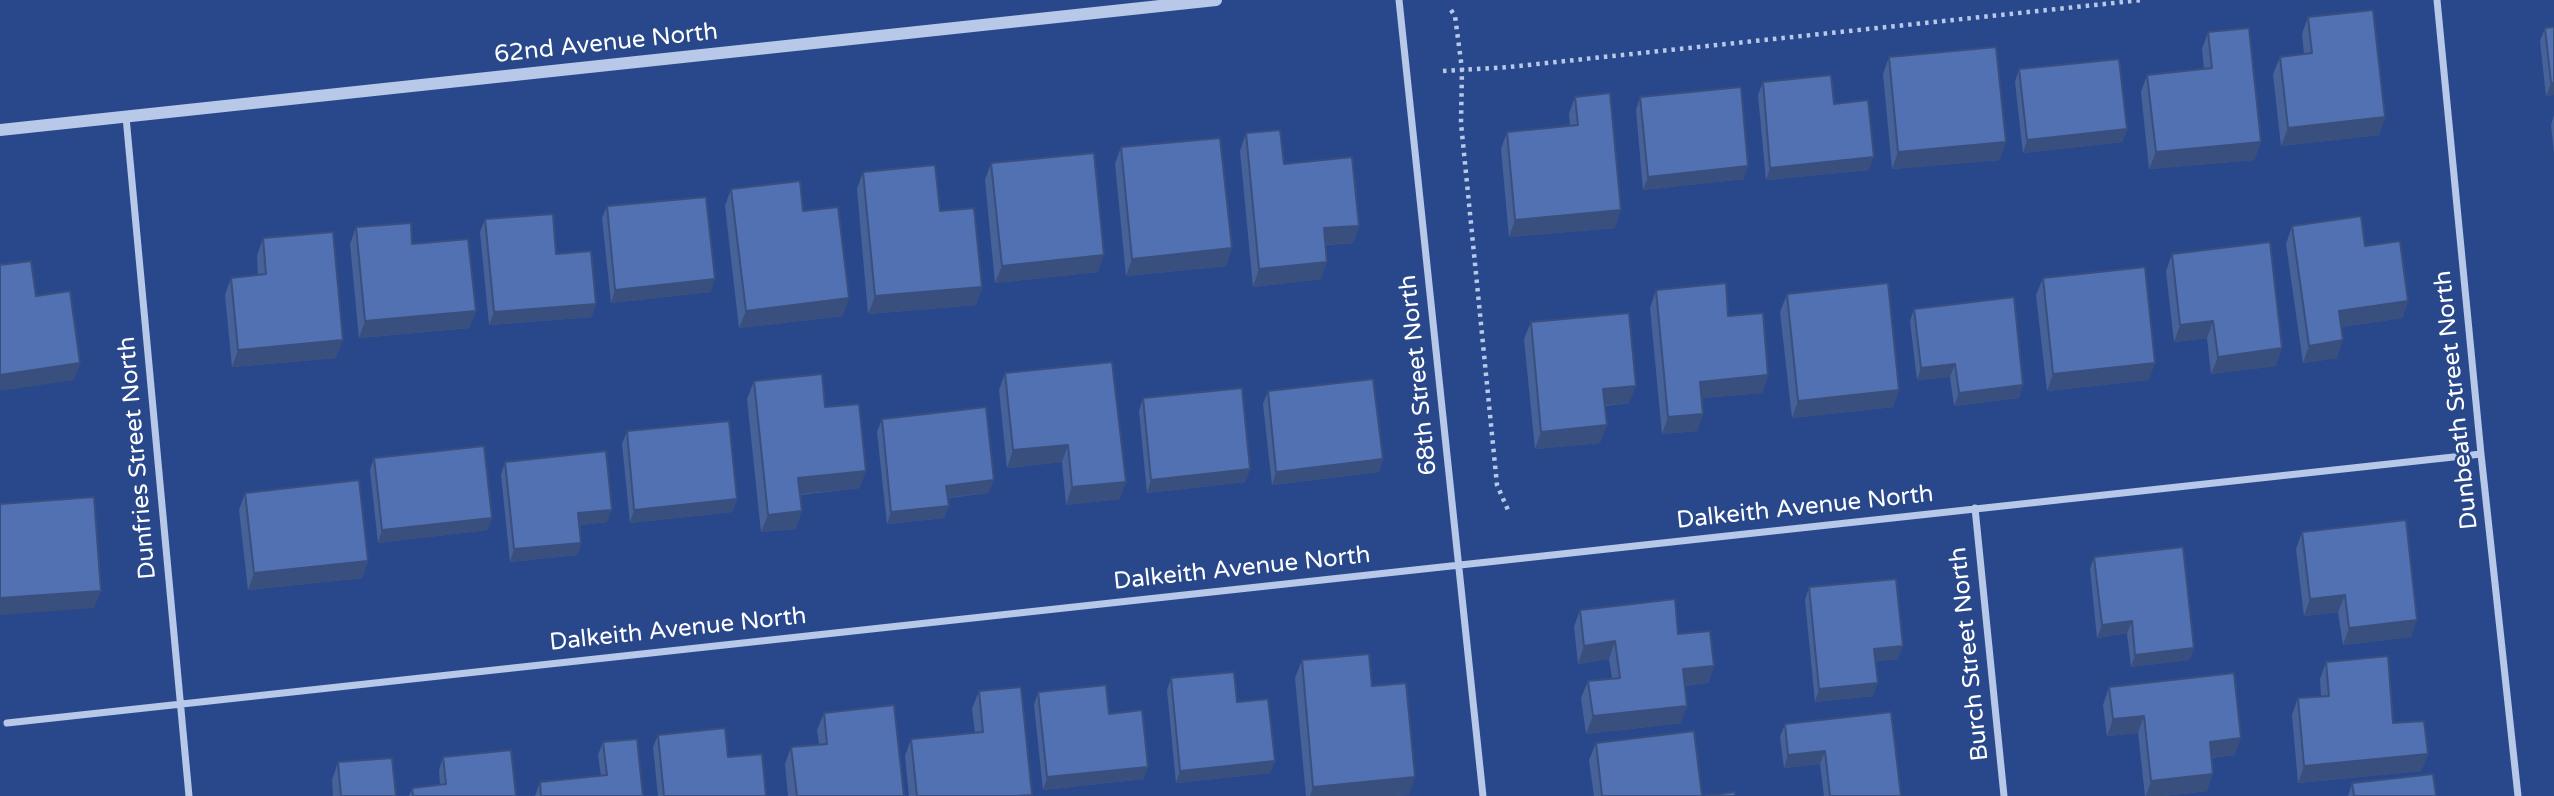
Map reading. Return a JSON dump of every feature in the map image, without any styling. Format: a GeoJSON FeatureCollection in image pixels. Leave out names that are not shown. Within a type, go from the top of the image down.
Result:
{"type":"FeatureCollection","features":[{"type":"Feature","properties":{"kind":"street","name":"62nd Avenue North"},"geometry":{"type":"LineString","coordinates":[[0,130],[1216,0]]}},
{"type":"Feature","properties":{"kind":"street","name":"68th Street North"},"geometry":{"type":"LineString","coordinates":[[1399,0],[1483,796]]}},
{"type":"Feature","properties":{"kind":"street","name":"Dunbeath Street North"},"geometry":{"type":"LineString","coordinates":[[2437,0],[2481,454],[2518,796]]}},
{"type":"Feature","properties":{"kind":"street","name":"Dunfries Street North"},"geometry":{"type":"LineString","coordinates":[[126,117],[189,796]]}},
{"type":"Feature","properties":{"kind":"street","name":"Dalkeith Avenue North"},"geometry":{"type":"LineString","coordinates":[[7,723],[2481,454]]}},
{"type":"Feature","properties":{"kind":"street","name":"Burch Street North"},"geometry":{"type":"LineString","coordinates":[[1975,508],[2004,796]]}},
{"type":"Feature","properties":{"kind":"path"},"geometry":{"type":"LineString","coordinates":[[1443,71],[1509,67],[2142,0]]}},
{"type":"Feature","properties":{"kind":"path"},"geometry":{"type":"LineString","coordinates":[[1451,10],[1455,16],[1462,69],[1461,123],[1497,485],[1508,510]]}},
{"type":"Feature","properties":{"kind":"building"},"geometry":{"type":"Polygon","coordinates":[[[2373,10],[2385,117],[2288,128],[2280,57],[2312,53],[2308,17],[2373,10]]]}},
{"type":"Feature","properties":{"kind":"building"},"geometry":{"type":"Polygon","coordinates":[[[2554,27],[2554,83],[2551,83],[2545,28],[2554,27]]]}},
{"type":"Feature","properties":{"kind":"building"},"geometry":{"type":"Polygon","coordinates":[[[2249,28],[2261,142],[2156,152],[2147,75],[2212,68],[2208,32],[2249,28]]]}},
{"type":"Feature","properties":{"kind":"building"},"geometry":{"type":"Polygon","coordinates":[[[1996,47],[2006,142],[1898,152],[1889,57],[1996,47]]]}},
{"type":"Feature","properties":{"kind":"building"},"geometry":{"type":"Polygon","coordinates":[[[2119,59],[2127,129],[2027,140],[2019,69],[2119,59]]]}},
{"type":"Feature","properties":{"kind":"building"},"geometry":{"type":"Polygon","coordinates":[[[1831,75],[1834,104],[1868,100],[1874,157],[1770,168],[1763,82],[1831,75]]]}},
{"type":"Feature","properties":{"kind":"building"},"geometry":{"type":"Polygon","coordinates":[[[1741,87],[1748,166],[1648,177],[1640,97],[1741,87]]]}},
{"type":"Feature","properties":{"kind":"building"},"geometry":{"type":"Polygon","coordinates":[[[1610,93],[1621,210],[1515,220],[1507,132],[1578,125],[1575,97],[1610,93]]]}},
{"type":"Feature","properties":{"kind":"building"},"geometry":{"type":"Polygon","coordinates":[[[1280,130],[1284,164],[1352,157],[1359,226],[1324,228],[1327,262],[1259,269],[1246,133],[1280,130]]]}},
{"type":"Feature","properties":{"kind":"building"},"geometry":{"type":"Polygon","coordinates":[[[1220,138],[1232,248],[1132,259],[1121,147],[1220,138]]]}},
{"type":"Feature","properties":{"kind":"building"},"geometry":{"type":"Polygon","coordinates":[[[1094,153],[1104,255],[1002,266],[991,163],[1094,153]]]}},
{"type":"Feature","properties":{"kind":"building"},"geometry":{"type":"Polygon","coordinates":[[[935,165],[940,211],[974,208],[982,287],[875,296],[863,172],[935,165]]]}},
{"type":"Feature","properties":{"kind":"building"},"geometry":{"type":"Polygon","coordinates":[[[800,181],[803,211],[838,207],[849,298],[746,311],[731,189],[800,181]]]}},
{"type":"Feature","properties":{"kind":"building"},"geometry":{"type":"Polygon","coordinates":[[[706,197],[715,279],[615,290],[607,206],[706,197]]]}},
{"type":"Feature","properties":{"kind":"building"},"geometry":{"type":"Polygon","coordinates":[[[553,214],[556,254],[591,251],[596,304],[494,312],[485,219],[553,214]]]}},
{"type":"Feature","properties":{"kind":"building"},"geometry":{"type":"Polygon","coordinates":[[[2361,216],[2365,246],[2400,241],[2408,301],[2339,311],[2343,340],[2309,346],[2292,226],[2361,216]]]}},
{"type":"Feature","properties":{"kind":"building"},"geometry":{"type":"Polygon","coordinates":[[[411,223],[412,244],[468,239],[476,311],[365,321],[356,227],[411,223]]]}},
{"type":"Feature","properties":{"kind":"building"},"geometry":{"type":"Polygon","coordinates":[[[333,232],[343,340],[238,350],[231,278],[266,274],[263,238],[333,232]]]}},
{"type":"Feature","properties":{"kind":"building"},"geometry":{"type":"Polygon","coordinates":[[[2270,242],[2282,348],[2218,357],[2213,321],[2180,325],[2172,254],[2270,242]]]}},
{"type":"Feature","properties":{"kind":"building"},"geometry":{"type":"Polygon","coordinates":[[[31,261],[36,296],[70,291],[80,363],[0,375],[0,265],[31,261]]]}},
{"type":"Feature","properties":{"kind":"building"},"geometry":{"type":"Polygon","coordinates":[[[2145,267],[2155,363],[2053,374],[2043,278],[2145,267]]]}},
{"type":"Feature","properties":{"kind":"building"},"geometry":{"type":"Polygon","coordinates":[[[1726,283],[1728,316],[1763,313],[1768,375],[1700,382],[1703,414],[1668,417],[1656,290],[1726,283]]]}},
{"type":"Feature","properties":{"kind":"building"},"geometry":{"type":"Polygon","coordinates":[[[1888,283],[1899,390],[1798,401],[1787,294],[1888,283]]]}},
{"type":"Feature","properties":{"kind":"building"},"geometry":{"type":"Polygon","coordinates":[[[2014,297],[2023,385],[1959,393],[1955,364],[1921,368],[1914,309],[2014,297]]]}},
{"type":"Feature","properties":{"kind":"building"},"geometry":{"type":"Polygon","coordinates":[[[1629,313],[1636,386],[1603,389],[1607,425],[1541,432],[1531,322],[1629,313]]]}},
{"type":"Feature","properties":{"kind":"building"},"geometry":{"type":"Polygon","coordinates":[[[1112,362],[1126,482],[1072,487],[1068,445],[1013,450],[1005,373],[1112,362]]]}},
{"type":"Feature","properties":{"kind":"building"},"geometry":{"type":"Polygon","coordinates":[[[822,374],[825,407],[859,404],[866,471],[798,478],[802,511],[768,515],[754,381],[822,374]]]}},
{"type":"Feature","properties":{"kind":"building"},"geometry":{"type":"Polygon","coordinates":[[[1373,379],[1383,459],[1276,472],[1268,391],[1373,379]]]}},
{"type":"Feature","properties":{"kind":"building"},"geometry":{"type":"Polygon","coordinates":[[[1242,388],[1250,469],[1151,480],[1143,398],[1242,388]]]}},
{"type":"Feature","properties":{"kind":"building"},"geometry":{"type":"Polygon","coordinates":[[[986,407],[994,480],[946,486],[949,506],[891,512],[882,419],[986,407]]]}},
{"type":"Feature","properties":{"kind":"building"},"geometry":{"type":"Polygon","coordinates":[[[729,421],[737,499],[634,510],[627,431],[729,421]]]}},
{"type":"Feature","properties":{"kind":"building"},"geometry":{"type":"Polygon","coordinates":[[[484,446],[492,518],[382,530],[374,458],[484,446]]]}},
{"type":"Feature","properties":{"kind":"building"},"geometry":{"type":"Polygon","coordinates":[[[606,451],[612,510],[578,513],[581,543],[514,549],[505,462],[606,451]]]}},
{"type":"Feature","properties":{"kind":"building"},"geometry":{"type":"Polygon","coordinates":[[[359,480],[368,561],[254,573],[245,493],[359,480]]]}},
{"type":"Feature","properties":{"kind":"building"},"geometry":{"type":"Polygon","coordinates":[[[94,497],[101,591],[0,598],[0,504],[94,497]]]}},
{"type":"Feature","properties":{"kind":"building"},"geometry":{"type":"Polygon","coordinates":[[[2406,520],[2417,620],[2349,628],[2345,595],[2310,599],[2302,532],[2406,520]]]}},
{"type":"Feature","properties":{"kind":"building"},"geometry":{"type":"Polygon","coordinates":[[[2183,547],[2194,648],[2135,655],[2132,621],[2102,625],[2094,557],[2183,547]]]}},
{"type":"Feature","properties":{"kind":"building"},"geometry":{"type":"Polygon","coordinates":[[[1896,579],[1903,646],[1874,649],[1878,683],[1819,689],[1809,587],[1896,579]]]}},
{"type":"Feature","properties":{"kind":"building"},"geometry":{"type":"Polygon","coordinates":[[[1675,599],[1678,634],[1710,631],[1714,666],[1683,669],[1687,706],[1593,716],[1588,681],[1620,678],[1615,641],[1584,646],[1580,610],[1675,599]]]}},
{"type":"Feature","properties":{"kind":"building"},"geometry":{"type":"Polygon","coordinates":[[[1369,654],[1372,686],[1406,683],[1415,777],[1313,787],[1302,660],[1369,654]]]}},
{"type":"Feature","properties":{"kind":"building"},"geometry":{"type":"Polygon","coordinates":[[[2388,656],[2393,723],[2424,721],[2428,754],[2304,766],[2298,698],[2329,696],[2326,662],[2388,656]]]}},
{"type":"Feature","properties":{"kind":"building"},"geometry":{"type":"Polygon","coordinates":[[[1234,672],[1237,702],[1268,699],[1275,761],[1180,771],[1171,678],[1234,672]]]}},
{"type":"Feature","properties":{"kind":"building"},"geometry":{"type":"Polygon","coordinates":[[[2234,673],[2241,738],[2210,742],[2213,774],[2151,781],[2144,716],[2113,719],[2109,687],[2234,673]]]}},
{"type":"Feature","properties":{"kind":"building"},"geometry":{"type":"Polygon","coordinates":[[[1106,685],[1109,714],[1142,710],[1148,767],[1047,777],[1038,692],[1106,685]]]}},
{"type":"Feature","properties":{"kind":"building"},"geometry":{"type":"Polygon","coordinates":[[[1021,687],[1032,795],[917,796],[911,739],[983,732],[979,691],[1021,687]]]}},
{"type":"Feature","properties":{"kind":"building"},"geometry":{"type":"Polygon","coordinates":[[[894,705],[904,796],[797,796],[791,747],[827,744],[824,713],[894,705]]]}},
{"type":"Feature","properties":{"kind":"building"},"geometry":{"type":"Polygon","coordinates":[[[1891,712],[1901,796],[1830,796],[1825,751],[1788,755],[1785,724],[1891,712]]]}},
{"type":"Feature","properties":{"kind":"building"},"geometry":{"type":"Polygon","coordinates":[[[725,728],[728,757],[762,754],[766,796],[664,796],[658,735],[725,728]]]}},
{"type":"Feature","properties":{"kind":"building"},"geometry":{"type":"Polygon","coordinates":[[[1694,731],[1702,796],[1602,796],[1596,743],[1694,731]]]}},
{"type":"Feature","properties":{"kind":"building"},"geometry":{"type":"Polygon","coordinates":[[[637,739],[643,796],[541,796],[540,782],[607,775],[603,742],[637,739]]]}},
{"type":"Feature","properties":{"kind":"building"},"geometry":{"type":"Polygon","coordinates":[[[511,750],[516,796],[413,796],[412,788],[446,784],[443,757],[511,750]]]}},
{"type":"Feature","properties":{"kind":"building"},"geometry":{"type":"Polygon","coordinates":[[[392,758],[396,796],[341,796],[338,762],[392,758]]]}},
{"type":"Feature","properties":{"kind":"building"},"geometry":{"type":"Polygon","coordinates":[[[2433,774],[2436,796],[2354,796],[2352,783],[2433,774]]]}},
{"type":"Feature","properties":{"kind":"building"},"geometry":{"type":"Polygon","coordinates":[[[1735,792],[1735,796],[1706,796],[1735,792]]]}}]}
